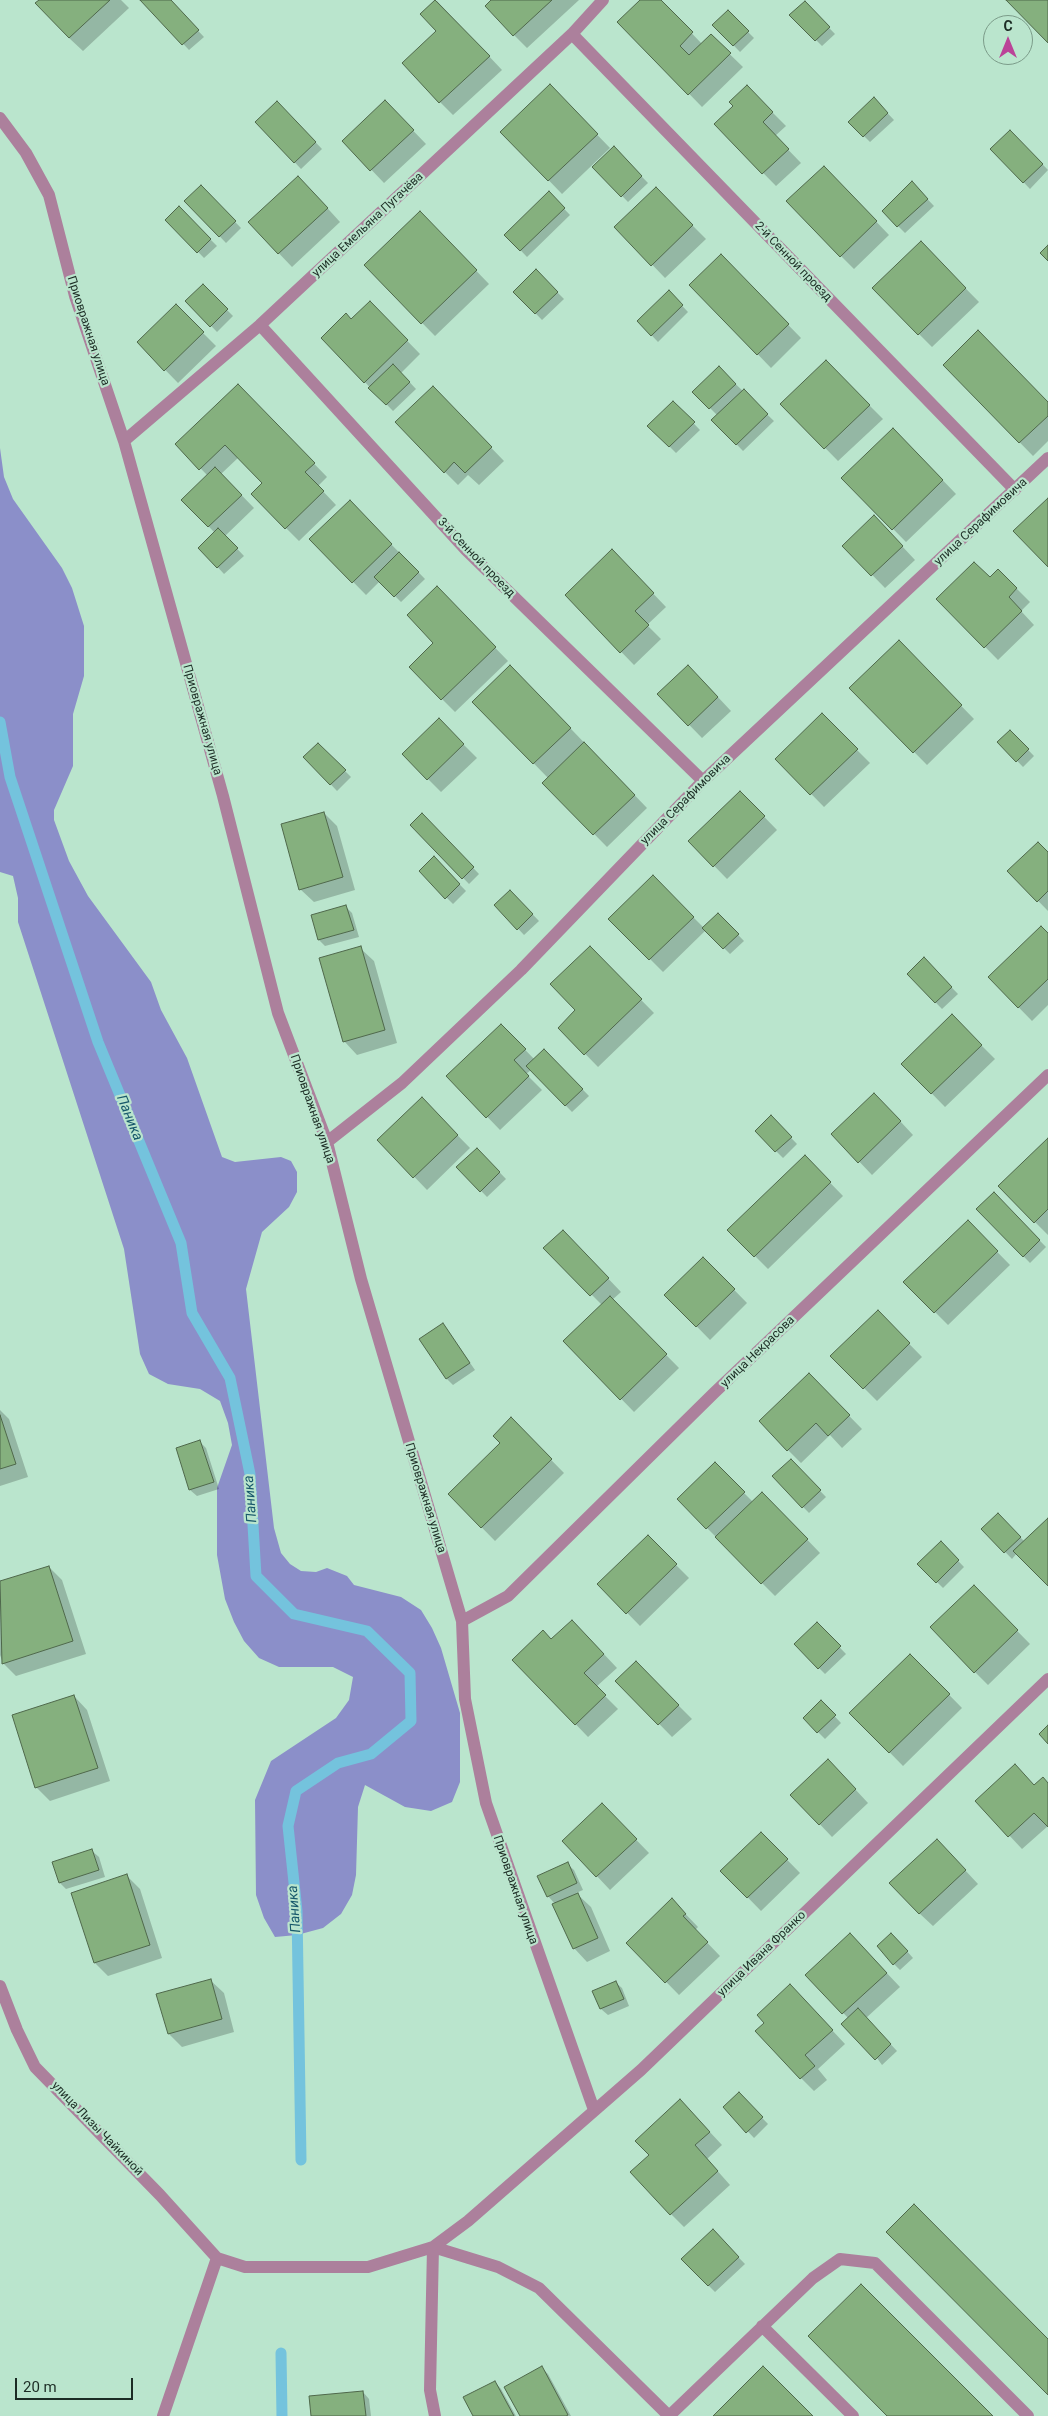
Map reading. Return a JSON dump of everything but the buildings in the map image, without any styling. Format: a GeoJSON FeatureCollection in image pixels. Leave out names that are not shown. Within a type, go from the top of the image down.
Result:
{"type":"FeatureCollection","features":[{"type":"Feature","properties":{"kind":"street","name":"улица Емельяна Пугачёва"},"geometry":{"type":"LineString","coordinates":[[124,441],[260,325],[572,34],[603,0]]}},
{"type":"Feature","properties":{"kind":"street","name":"2-й Сенной проезд"},"geometry":{"type":"LineString","coordinates":[[572,34],[1015,490]]}},
{"type":"Feature","properties":{"kind":"street","name":"Приовражная улица"},"geometry":{"type":"LineString","coordinates":[[0,118],[26,153],[49,195],[75,296],[124,441],[223,796],[278,1013],[326,1142],[361,1279],[462,1621],[465,1699],[486,1803],[533,1942],[594,2110]]}},
{"type":"Feature","properties":{"kind":"street","name":"3-й Сенной проезд"},"geometry":{"type":"LineString","coordinates":[[260,325],[466,550],[703,781]]}},
{"type":"Feature","properties":{"kind":"street","name":"улица Серафимовича"},"geometry":{"type":"LineString","coordinates":[[326,1142],[402,1083],[514,977],[703,781],[1048,458]]}},
{"type":"Feature","properties":{"kind":"street","name":"улица Некрасова"},"geometry":{"type":"LineString","coordinates":[[462,1621],[508,1596],[714,1393],[1048,1075]]}},
{"type":"Feature","properties":{"kind":"street","name":"улица Ивана Франко"},"geometry":{"type":"LineString","coordinates":[[433,2247],[468,2221],[648,2063],[1048,1679]]}},
{"type":"Feature","properties":{"kind":"street","name":"улица Лизы Чайкиной"},"geometry":{"type":"LineString","coordinates":[[0,1986],[17,2030],[36,2066],[160,2194],[217,2258]]}},
{"type":"Feature","properties":{"kind":"street"},"geometry":{"type":"LineString","coordinates":[[433,2247],[430,2390],[435,2416]]}},
{"type":"Feature","properties":{"kind":"street"},"geometry":{"type":"LineString","coordinates":[[163,2416],[217,2258],[245,2267],[368,2267],[433,2247],[498,2267],[539,2288],[669,2416],[813,2278],[840,2259],[875,2263],[1028,2416]]}},
{"type":"Feature","properties":{"kind":"street"},"geometry":{"type":"LineString","coordinates":[[762,2326],[853,2416]]}},
{"type":"Feature","properties":{"kind":"shaded area"},"geometry":{"type":"Polygon","coordinates":[[[0,448],[4,477],[13,499],[62,568],[72,588],[84,626],[84,676],[73,714],[73,766],[54,810],[54,820],[69,861],[88,896],[151,982],[161,1010],[187,1058],[222,1157],[235,1162],[281,1157],[291,1161],[297,1172],[297,1192],[289,1207],[262,1232],[246,1289],[274,1528],[281,1553],[290,1564],[301,1571],[316,1572],[327,1568],[347,1576],[354,1585],[401,1597],[421,1610],[441,1648],[460,1713],[460,1782],[452,1802],[431,1811],[405,1807],[365,1785],[358,1807],[356,1875],[352,1895],[341,1914],[323,1928],[297,1935],[275,1937],[264,1918],[256,1895],[255,1800],[271,1761],[336,1718],[349,1700],[353,1677],[333,1667],[279,1667],[259,1658],[244,1641],[234,1622],[225,1599],[217,1555],[217,1488],[232,1445],[228,1423],[220,1401],[200,1389],[168,1384],[149,1374],[140,1354],[124,1249],[18,922],[18,898],[13,876],[0,872],[0,448]]]}},
{"type":"Feature","properties":{"kind":"waterway","name":"Паника"},"geometry":{"type":"LineString","coordinates":[[0,722],[10,777],[98,1042],[181,1243],[192,1313],[230,1378],[250,1474],[256,1576],[294,1614],[367,1631],[410,1673],[411,1721],[371,1754],[338,1763],[296,1791],[288,1826],[297,1911],[301,2160]]}},
{"type":"Feature","properties":{"kind":"waterway","name":"Паника"},"geometry":{"type":"LineString","coordinates":[[281,2353],[282,2416]]}}]}
